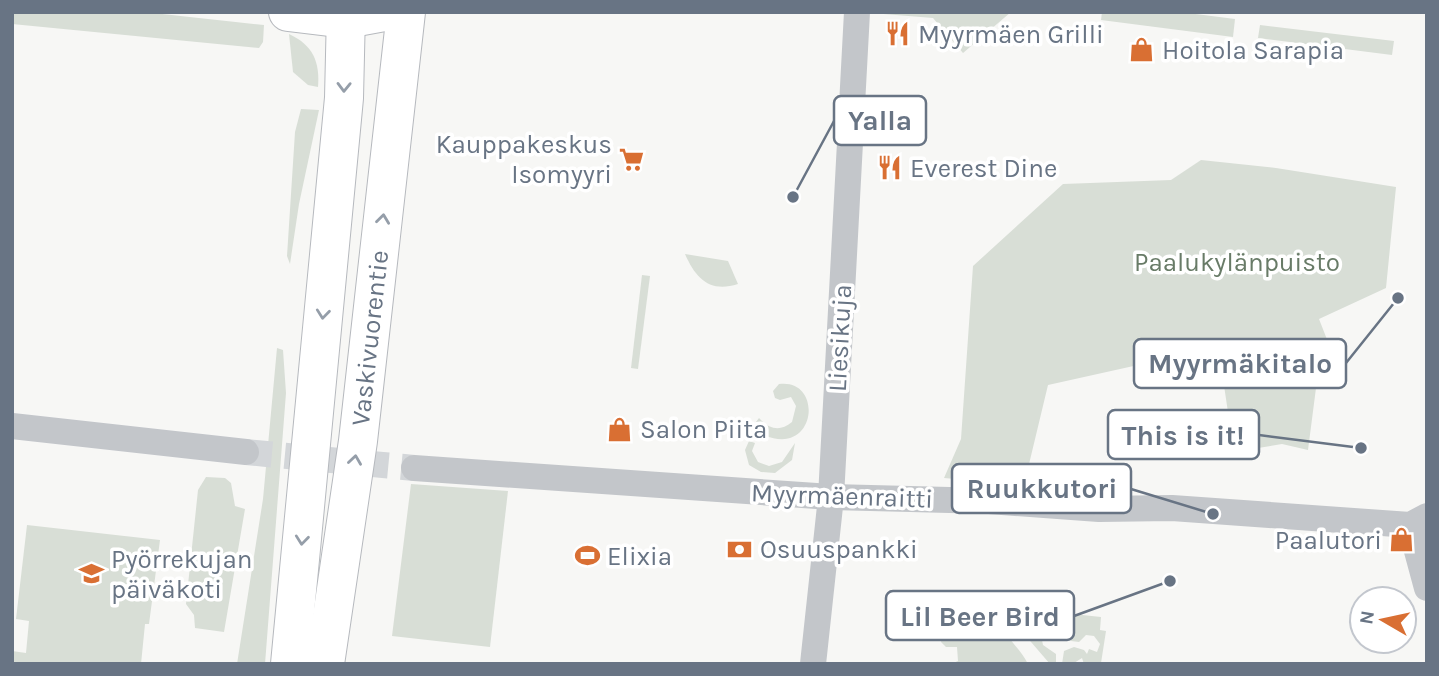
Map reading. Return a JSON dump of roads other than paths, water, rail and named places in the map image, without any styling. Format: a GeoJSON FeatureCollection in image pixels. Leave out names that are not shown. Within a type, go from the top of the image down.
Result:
{"type":"FeatureCollection","features":[{"type":"Feature","properties":{"kind":"main road"},"geometry":{"type":"LineString","coordinates":[[288,12],[346,16],[384,12]]}},
{"type":"Feature","properties":{"kind":"main road","name":"Vaskivuorentie"},"geometry":{"type":"LineString","coordinates":[[325,664],[358,441],[406,12]]}},
{"type":"Feature","properties":{"kind":"main road","name":"Vaskivuorentie"},"geometry":{"type":"LineString","coordinates":[[290,664],[344,98],[346,16]]}},
{"type":"Feature","properties":{"kind":"street","name":"Liesikuja"},"geometry":{"type":"LineString","coordinates":[[813,664],[831,498],[857,12]]}},
{"type":"Feature","properties":{"kind":"street"},"geometry":{"type":"LineString","coordinates":[[12,426],[197,454],[246,452]]}},
{"type":"Feature","properties":{"kind":"street","name":"Myyrmäenraitti"},"geometry":{"type":"LineString","coordinates":[[414,468],[831,498],[989,501],[1099,509],[1172,508],[1313,518],[1418,520]]}},
{"type":"Feature","properties":{"kind":"street"},"geometry":{"type":"LineString","coordinates":[[1418,520],[1427,588]]}},
{"type":"Feature","properties":{"kind":"tunnel"},"geometry":{"type":"LineString","coordinates":[[246,452],[414,468]]}},
{"type":"Feature","properties":{"kind":"place","name":"Myyrmäen Grilli"},"geometry":{"type":"Point","coordinates":[898,34]}},
{"type":"Feature","properties":{"kind":"place","name":"Hoitola Sarapia"},"geometry":{"type":"Point","coordinates":[1142,50]}},
{"type":"Feature","properties":{"kind":"place","name":"Kauppakeskus Isomyyri"},"geometry":{"type":"Point","coordinates":[632,159]}},
{"type":"Feature","properties":{"kind":"place","name":"Everest Dine"},"geometry":{"type":"Point","coordinates":[890,168]}},
{"type":"Feature","properties":{"kind":"place","name":"Yalla"},"geometry":{"type":"Point","coordinates":[793,197]}},
{"type":"Feature","properties":{"kind":"place","name":"Myyrmäkitalo"},"geometry":{"type":"Point","coordinates":[1398,298]}},
{"type":"Feature","properties":{"kind":"place","name":"Salon Piita"},"geometry":{"type":"Point","coordinates":[620,429]}},
{"type":"Feature","properties":{"kind":"place","name":"This is it!"},"geometry":{"type":"Point","coordinates":[1361,448]}},
{"type":"Feature","properties":{"kind":"place","name":"Ruukkutori"},"geometry":{"type":"Point","coordinates":[1213,514]}},
{"type":"Feature","properties":{"kind":"place","name":"Paalutori"},"geometry":{"type":"Point","coordinates":[1402,540]}},
{"type":"Feature","properties":{"kind":"place","name":"Osuuspankki"},"geometry":{"type":"Point","coordinates":[740,549]}},
{"type":"Feature","properties":{"kind":"place","name":"Elixia"},"geometry":{"type":"Point","coordinates":[587,556]}},
{"type":"Feature","properties":{"kind":"place","name":"Pyörrekujan päiväkoti"},"geometry":{"type":"Point","coordinates":[91,574]}},
{"type":"Feature","properties":{"kind":"place","name":"Lil Beer Bird"},"geometry":{"type":"Point","coordinates":[1170,581]}},
{"type":"Feature","properties":{"kind":"park label","name":"Paalukylänpuisto"},"geometry":{"type":"Point","coordinates":[1237,262]}}]}
